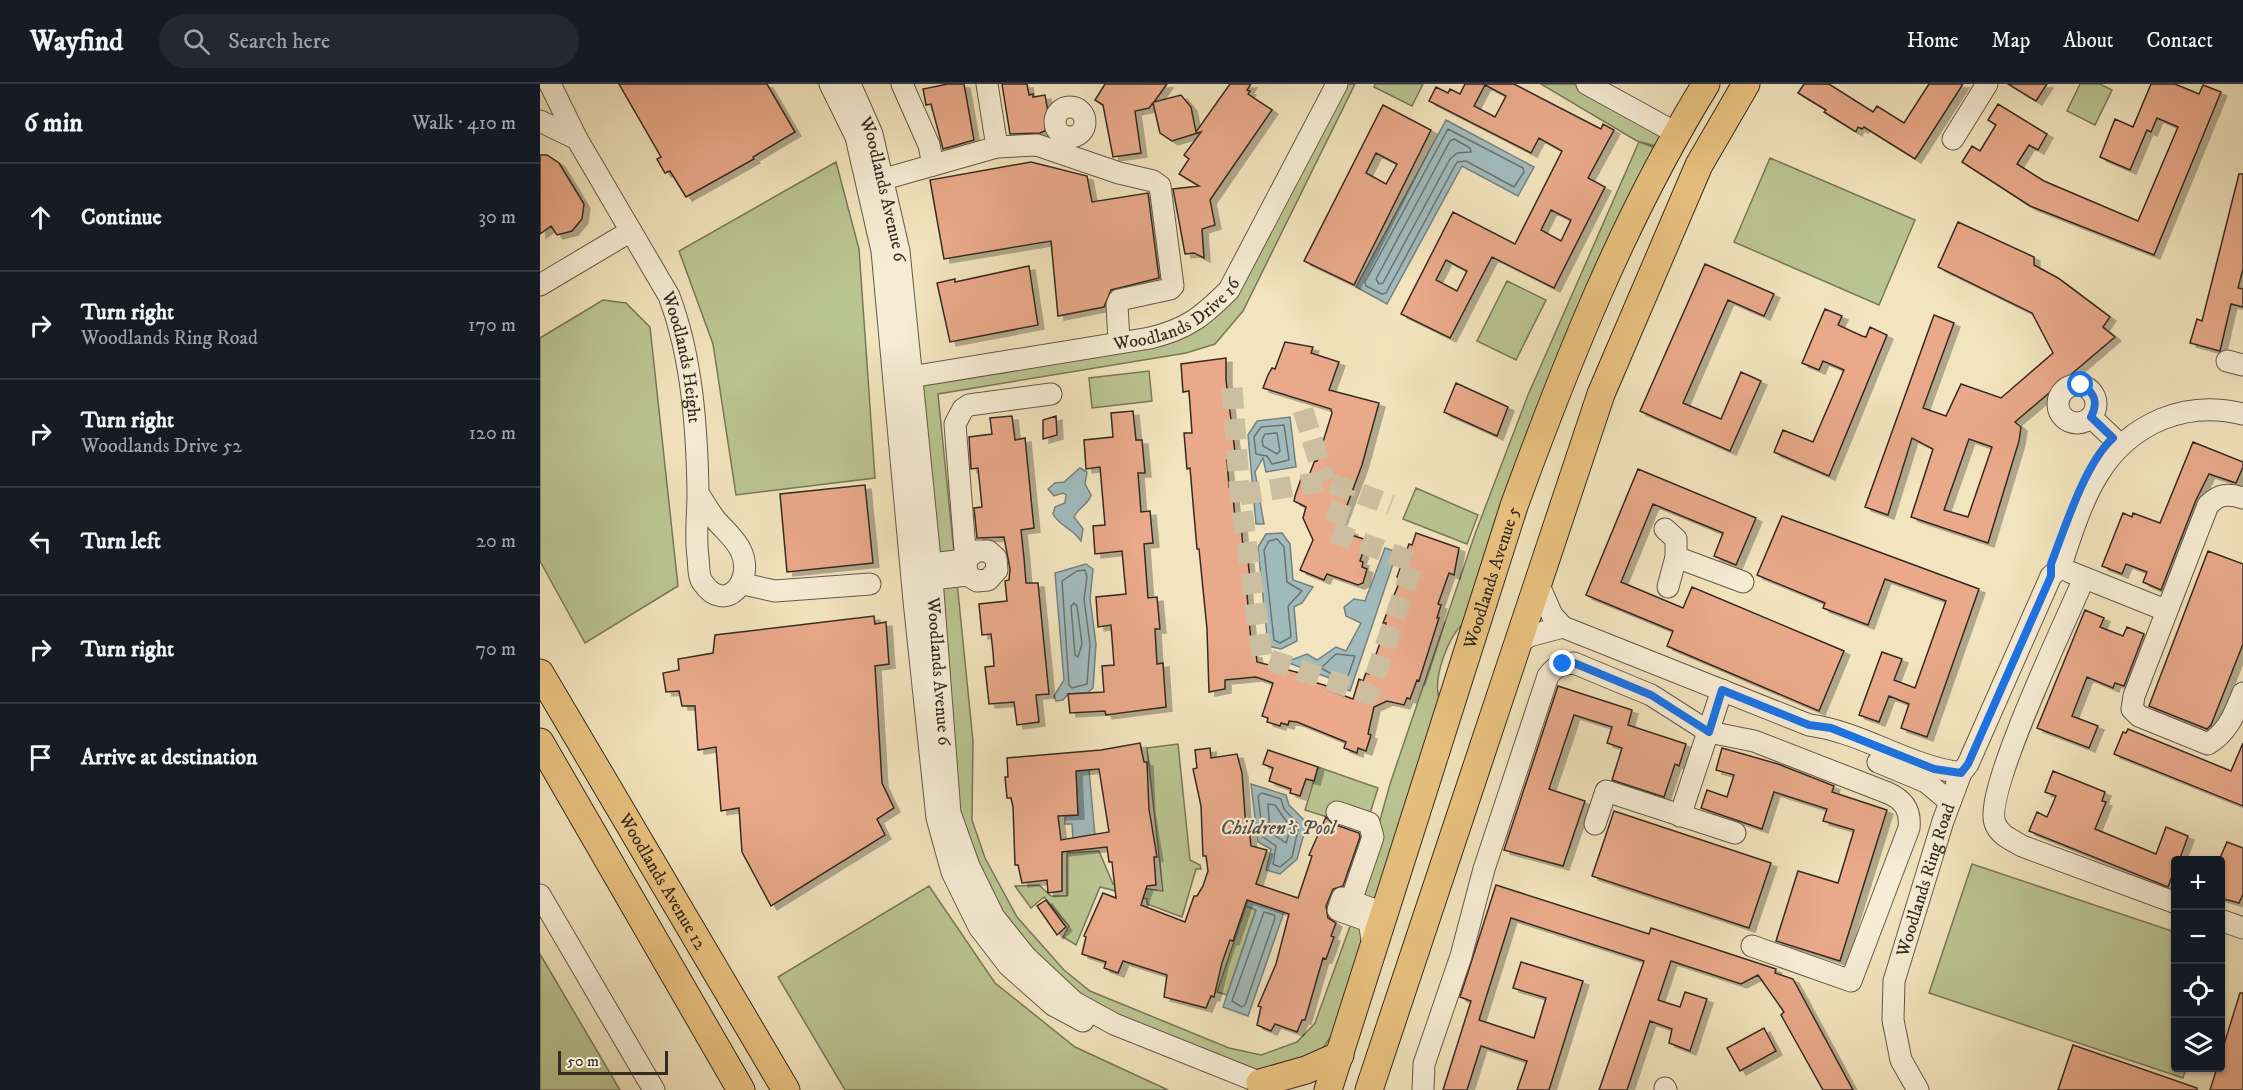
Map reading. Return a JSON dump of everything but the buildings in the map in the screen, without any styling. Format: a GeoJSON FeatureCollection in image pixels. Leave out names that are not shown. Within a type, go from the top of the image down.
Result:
{"type":"FeatureCollection","features":[{"type":"Feature","properties":{"kind":"main road","name":"Woodlands Avenue 5"},"geometry":{"type":"LineString","coordinates":[[1328,1090],[1514,506],[1543,426],[1601,286],[1674,136],[1706,84]]}},
{"type":"Feature","properties":{"kind":"main road"},"geometry":{"type":"LineString","coordinates":[[1369,1090],[1601,394],[1699,165],[1746,84]]}},
{"type":"Feature","properties":{"kind":"main road"},"geometry":{"type":"LineString","coordinates":[[1601,286],[1623,271],[1655,208],[1662,205],[1676,215]]}},
{"type":"Feature","properties":{"kind":"main road","name":"Woodlands Avenue 12"},"geometry":{"type":"LineString","coordinates":[[540,673],[786,1090]]}},
{"type":"Feature","properties":{"kind":"main road","name":"Woodlands Avenue 12"},"geometry":{"type":"LineString","coordinates":[[540,742],[741,1090]]}},
{"type":"Feature","properties":{"kind":"main road"},"geometry":{"type":"LineString","coordinates":[[1260,1088],[1340,1054]]}},
{"type":"Feature","properties":{"kind":"main road"},"geometry":{"type":"LineString","coordinates":[[1380,1060],[1389,1090]]}},
{"type":"Feature","properties":{"kind":"street","name":"Woodlands Height"},"geometry":{"type":"LineString","coordinates":[[550,84],[577,139],[669,296],[682,333],[688,370],[698,493],[696,544],[703,583],[711,592],[732,594],[743,584],[746,571],[741,549],[713,517],[698,493]]}},
{"type":"Feature","properties":{"kind":"street","name":"Woodlands Avenue 6"},"geometry":{"type":"LineString","coordinates":[[830,84],[875,182]]}},
{"type":"Feature","properties":{"kind":"street","name":"Woodlands Avenue 6"},"geometry":{"type":"LineString","coordinates":[[850,84],[872,134],[882,251],[931,571],[950,813],[969,866],[994,917],[1026,957],[1074,1002],[1114,1024],[1260,1088]]}},
{"type":"Feature","properties":{"kind":"street"},"geometry":{"type":"LineString","coordinates":[[902,84],[929,145],[933,165]]}},
{"type":"Feature","properties":{"kind":"street"},"geometry":{"type":"LineString","coordinates":[[987,84],[997,147]]}},
{"type":"Feature","properties":{"kind":"street","name":"Woodlands Drive 16"},"geometry":{"type":"LineString","coordinates":[[903,378],[1179,331],[1208,311],[1229,290],[1337,84]]}},
{"type":"Feature","properties":{"kind":"street"},"geometry":{"type":"LineString","coordinates":[[1587,84],[1667,128],[1674,136]]}},
{"type":"Feature","properties":{"kind":"street"},"geometry":{"type":"LineString","coordinates":[[1953,139],[1987,84]]}},
{"type":"Feature","properties":{"kind":"street"},"geometry":{"type":"LineString","coordinates":[[540,121],[577,139]]}},
{"type":"Feature","properties":{"kind":"street"},"geometry":{"type":"LineString","coordinates":[[875,182],[997,147],[1060,144],[1153,181],[1160,186],[1173,286],[1170,289],[1119,300],[1117,305],[1119,342]]}},
{"type":"Feature","properties":{"kind":"street"},"geometry":{"type":"LineString","coordinates":[[540,285],[631,231]]}},
{"type":"Feature","properties":{"kind":"street","name":"Woodlands Avenue 6"},"geometry":{"type":"LineString","coordinates":[[903,378],[914,601],[937,818],[952,872],[979,927],[1009,966],[1053,1005],[1116,1038],[1260,1088]]}},
{"type":"Feature","properties":{"kind":"street"},"geometry":{"type":"LineString","coordinates":[[931,571],[967,567],[955,424],[957,416],[969,405],[1051,394]]}},
{"type":"Feature","properties":{"kind":"street","name":"Woodlands Ring Road"},"geometry":{"type":"LineString","coordinates":[[2054,569],[2080,491],[2104,446],[2132,422],[2171,400],[2207,396],[2243,398]]}},
{"type":"Feature","properties":{"kind":"street","name":"Woodlands Ring Road"},"geometry":{"type":"LineString","coordinates":[[1918,1090],[1901,1060],[1893,1020],[1894,981],[1961,773],[1968,764],[2092,485],[2111,455],[2134,433],[2170,416],[2193,410],[2243,414]]}},
{"type":"Feature","properties":{"kind":"street"},"geometry":{"type":"LineString","coordinates":[[2091,417],[2113,438]]}},
{"type":"Feature","properties":{"kind":"street"},"geometry":{"type":"LineString","coordinates":[[2243,498],[2229,493],[2216,497],[2208,505],[2165,610],[2134,696],[2132,709],[2139,716],[2208,744],[2222,736],[2232,720],[2243,693]]}},
{"type":"Feature","properties":{"kind":"street"},"geometry":{"type":"LineString","coordinates":[[1665,529],[1674,535],[1676,557],[1668,587]]}},
{"type":"Feature","properties":{"kind":"street"},"geometry":{"type":"LineString","coordinates":[[1676,557],[1743,582]]}},
{"type":"Feature","properties":{"kind":"street"},"geometry":{"type":"LineString","coordinates":[[2054,569],[2084,578],[2165,610]]}},
{"type":"Feature","properties":{"kind":"street"},"geometry":{"type":"LineString","coordinates":[[2084,578],[2017,734],[1993,803],[1994,822],[2002,834],[2022,846],[2171,902]]}},
{"type":"Feature","properties":{"kind":"street"},"geometry":{"type":"LineString","coordinates":[[1537,581],[1549,609],[1563,627],[1809,725],[1831,728],[1934,769],[1961,773]]}},
{"type":"Feature","properties":{"kind":"street"},"geometry":{"type":"LineString","coordinates":[[743,584],[775,591],[870,584]]}},
{"type":"Feature","properties":{"kind":"street"},"geometry":{"type":"LineString","coordinates":[[1516,645],[1529,636],[1563,627]]}},
{"type":"Feature","properties":{"kind":"street"},"geometry":{"type":"LineString","coordinates":[[1423,1090],[1424,1064],[1461,956],[1484,869],[1548,676],[1554,668],[1574,663],[1651,695],[1709,732],[1754,741],[1898,797],[1910,816],[1909,828],[1851,981],[1752,945]]}},
{"type":"Feature","properties":{"kind":"street"},"geometry":{"type":"LineString","coordinates":[[1680,816],[1722,690]]}},
{"type":"Feature","properties":{"kind":"street"},"geometry":{"type":"LineString","coordinates":[[1809,725],[1826,740],[1926,782],[1950,802]]}},
{"type":"Feature","properties":{"kind":"street"},"geometry":{"type":"LineString","coordinates":[[1595,824],[1606,791],[1735,833]]}},
{"type":"Feature","properties":{"kind":"street"},"geometry":{"type":"LineString","coordinates":[[1337,812],[1369,823],[1373,837],[1351,901]]}},
{"type":"Feature","properties":{"kind":"street"},"geometry":{"type":"LineString","coordinates":[[540,895],[654,1090]]}},
{"type":"Feature","properties":{"kind":"street"},"geometry":{"type":"LineString","coordinates":[[1373,950],[1369,921],[1338,910],[1342,898],[1377,911],[1386,906]]}},
{"type":"Feature","properties":{"kind":"street"},"geometry":{"type":"LineString","coordinates":[[2225,922],[2243,928]]}},
{"type":"Feature","properties":{"kind":"green space"},"geometry":{"type":"Polygon","coordinates":[[[1338,84],[1355,84],[1243,311],[1215,344],[1186,353],[938,394],[973,741],[972,820],[985,858],[1017,917],[1064,970],[1090,991],[1229,1048],[1261,1055],[1297,1042],[1315,1023],[1353,918],[1390,784],[1475,534],[1528,395],[1639,142],[1661,150],[1465,622],[1453,637],[1443,657],[1438,679],[1439,698],[1335,1030],[1323,1048],[1259,1077],[1067,997],[998,917],[952,813],[914,378],[1150,339],[1208,311],[1338,84]]]}},
{"type":"Feature","properties":{"kind":"green space"},"geometry":{"type":"Polygon","coordinates":[[[1375,84],[1423,84],[1412,106],[1374,87],[1375,84]]]}},
{"type":"Feature","properties":{"kind":"green space"},"geometry":{"type":"Polygon","coordinates":[[[1541,84],[1586,84],[1671,130],[1660,147],[1637,141],[1541,84]]]}},
{"type":"Feature","properties":{"kind":"green space"},"geometry":{"type":"Polygon","coordinates":[[[2080,84],[2100,84],[2112,90],[2095,125],[2067,111],[2080,84]]]}},
{"type":"Feature","properties":{"kind":"green space"},"geometry":{"type":"Polygon","coordinates":[[[1770,158],[1915,220],[1879,305],[1734,242],[1770,158]]]}},
{"type":"Feature","properties":{"kind":"green space"},"geometry":{"type":"Polygon","coordinates":[[[836,162],[859,249],[875,478],[736,495],[713,344],[679,251],[836,162]]]}},
{"type":"Feature","properties":{"kind":"green space"},"geometry":{"type":"Polygon","coordinates":[[[1507,281],[1546,300],[1516,360],[1477,341],[1507,281]]]}},
{"type":"Feature","properties":{"kind":"green space"},"geometry":{"type":"Polygon","coordinates":[[[603,300],[626,303],[650,327],[678,586],[585,643],[540,561],[540,338],[603,300]]]}},
{"type":"Feature","properties":{"kind":"green space"},"geometry":{"type":"Polygon","coordinates":[[[1149,371],[1152,401],[1092,408],[1089,378],[1149,371]]]}},
{"type":"Feature","properties":{"kind":"green space"},"geometry":{"type":"Polygon","coordinates":[[[1416,488],[1478,515],[1467,544],[1403,519],[1416,488]]]}},
{"type":"Feature","properties":{"kind":"green space"},"geometry":{"type":"Polygon","coordinates":[[[1178,744],[1190,860],[1200,865],[1201,869],[1196,869],[1182,917],[1147,904],[1147,899],[1100,887],[1076,945],[1063,937],[1069,926],[1044,897],[1031,908],[1015,886],[1039,885],[1051,896],[1067,896],[1067,853],[1099,851],[1113,884],[1163,891],[1147,748],[1178,744]]]}},
{"type":"Feature","properties":{"kind":"green space"},"geometry":{"type":"Polygon","coordinates":[[[1318,767],[1378,788],[1365,829],[1305,810],[1318,767]]]}},
{"type":"Feature","properties":{"kind":"green space"},"geometry":{"type":"Polygon","coordinates":[[[1972,864],[2171,931],[2171,1072],[2185,1072],[2183,1078],[1929,993],[1972,864]]]}},
{"type":"Feature","properties":{"kind":"green space"},"geometry":{"type":"Polygon","coordinates":[[[929,886],[995,983],[1075,1047],[1168,1090],[845,1090],[778,977],[929,886]]]}},
{"type":"Feature","properties":{"kind":"green space"},"geometry":{"type":"Polygon","coordinates":[[[1246,906],[1256,909],[1227,995],[1217,992],[1246,906]]]}},
{"type":"Feature","properties":{"kind":"green space"},"geometry":{"type":"Polygon","coordinates":[[[540,954],[620,1090],[540,1090],[540,954]]]}},
{"type":"Feature","properties":{"kind":"water"},"geometry":{"type":"Polygon","coordinates":[[[1446,120],[1534,167],[1518,196],[1462,166],[1387,304],[1356,287],[1446,120]]]}},
{"type":"Feature","properties":{"kind":"water"},"geometry":{"type":"Polygon","coordinates":[[[1290,417],[1296,467],[1266,472],[1263,458],[1255,472],[1264,524],[1256,524],[1248,435],[1257,421],[1290,417]]]}},
{"type":"Feature","properties":{"kind":"water"},"geometry":{"type":"Polygon","coordinates":[[[1080,468],[1087,472],[1085,484],[1091,495],[1088,502],[1074,517],[1083,529],[1081,541],[1053,514],[1055,507],[1065,503],[1066,495],[1063,493],[1054,496],[1048,489],[1055,483],[1064,482],[1080,468]]]}},
{"type":"Feature","properties":{"kind":"water"},"geometry":{"type":"Polygon","coordinates":[[[1282,533],[1290,544],[1293,580],[1313,587],[1302,603],[1294,607],[1297,641],[1281,649],[1268,646],[1258,547],[1266,534],[1282,533]]]}},
{"type":"Feature","properties":{"kind":"water"},"geometry":{"type":"Polygon","coordinates":[[[1385,548],[1397,552],[1350,691],[1338,686],[1332,679],[1286,662],[1307,654],[1317,660],[1336,647],[1346,651],[1361,623],[1346,616],[1344,607],[1354,599],[1365,601],[1385,548]]]}},
{"type":"Feature","properties":{"kind":"water"},"geometry":{"type":"Polygon","coordinates":[[[1086,564],[1093,569],[1090,599],[1096,644],[1093,688],[1087,693],[1068,694],[1063,700],[1056,701],[1054,696],[1064,680],[1055,573],[1086,564]]]}},
{"type":"Feature","properties":{"kind":"water"},"geometry":{"type":"Polygon","coordinates":[[[1089,770],[1095,836],[1073,839],[1072,824],[1065,824],[1065,816],[1078,815],[1076,783],[1061,773],[1089,770]]]}},
{"type":"Feature","properties":{"kind":"water","name":"Children's Pool"},"geometry":{"type":"Polygon","coordinates":[[[1251,784],[1286,795],[1289,805],[1307,823],[1297,859],[1280,874],[1266,870],[1271,849],[1258,842],[1251,784]]]}},
{"type":"Feature","properties":{"kind":"water"},"geometry":{"type":"Polygon","coordinates":[[[1248,900],[1284,912],[1248,1016],[1223,1007],[1256,910],[1246,906],[1248,900]]]}},
{"type":"Feature","properties":{"kind":"tunnel"},"geometry":{"type":"LineString","coordinates":[[1232,388],[1240,495],[1262,657],[1369,694],[1414,562],[1332,532],[1346,488]]}},
{"type":"Feature","properties":{"kind":"tunnel"},"geometry":{"type":"LineString","coordinates":[[1303,410],[1325,481]]}},
{"type":"Feature","properties":{"kind":"tunnel"},"geometry":{"type":"LineString","coordinates":[[1240,495],[1325,481],[1391,505]]}},
{"type":"Feature","properties":{"kind":"route"},"geometry":{"type":"LineString","coordinates":[[1563,664],[1574,663],[1651,695],[1709,732],[1722,690],[1809,725],[1831,728],[1934,769],[1961,773],[1968,764],[2051,576],[2051,564],[2080,491],[2104,446],[2113,438],[2091,417],[2096,408],[2095,398],[2090,390],[2081,385]]}}]}
